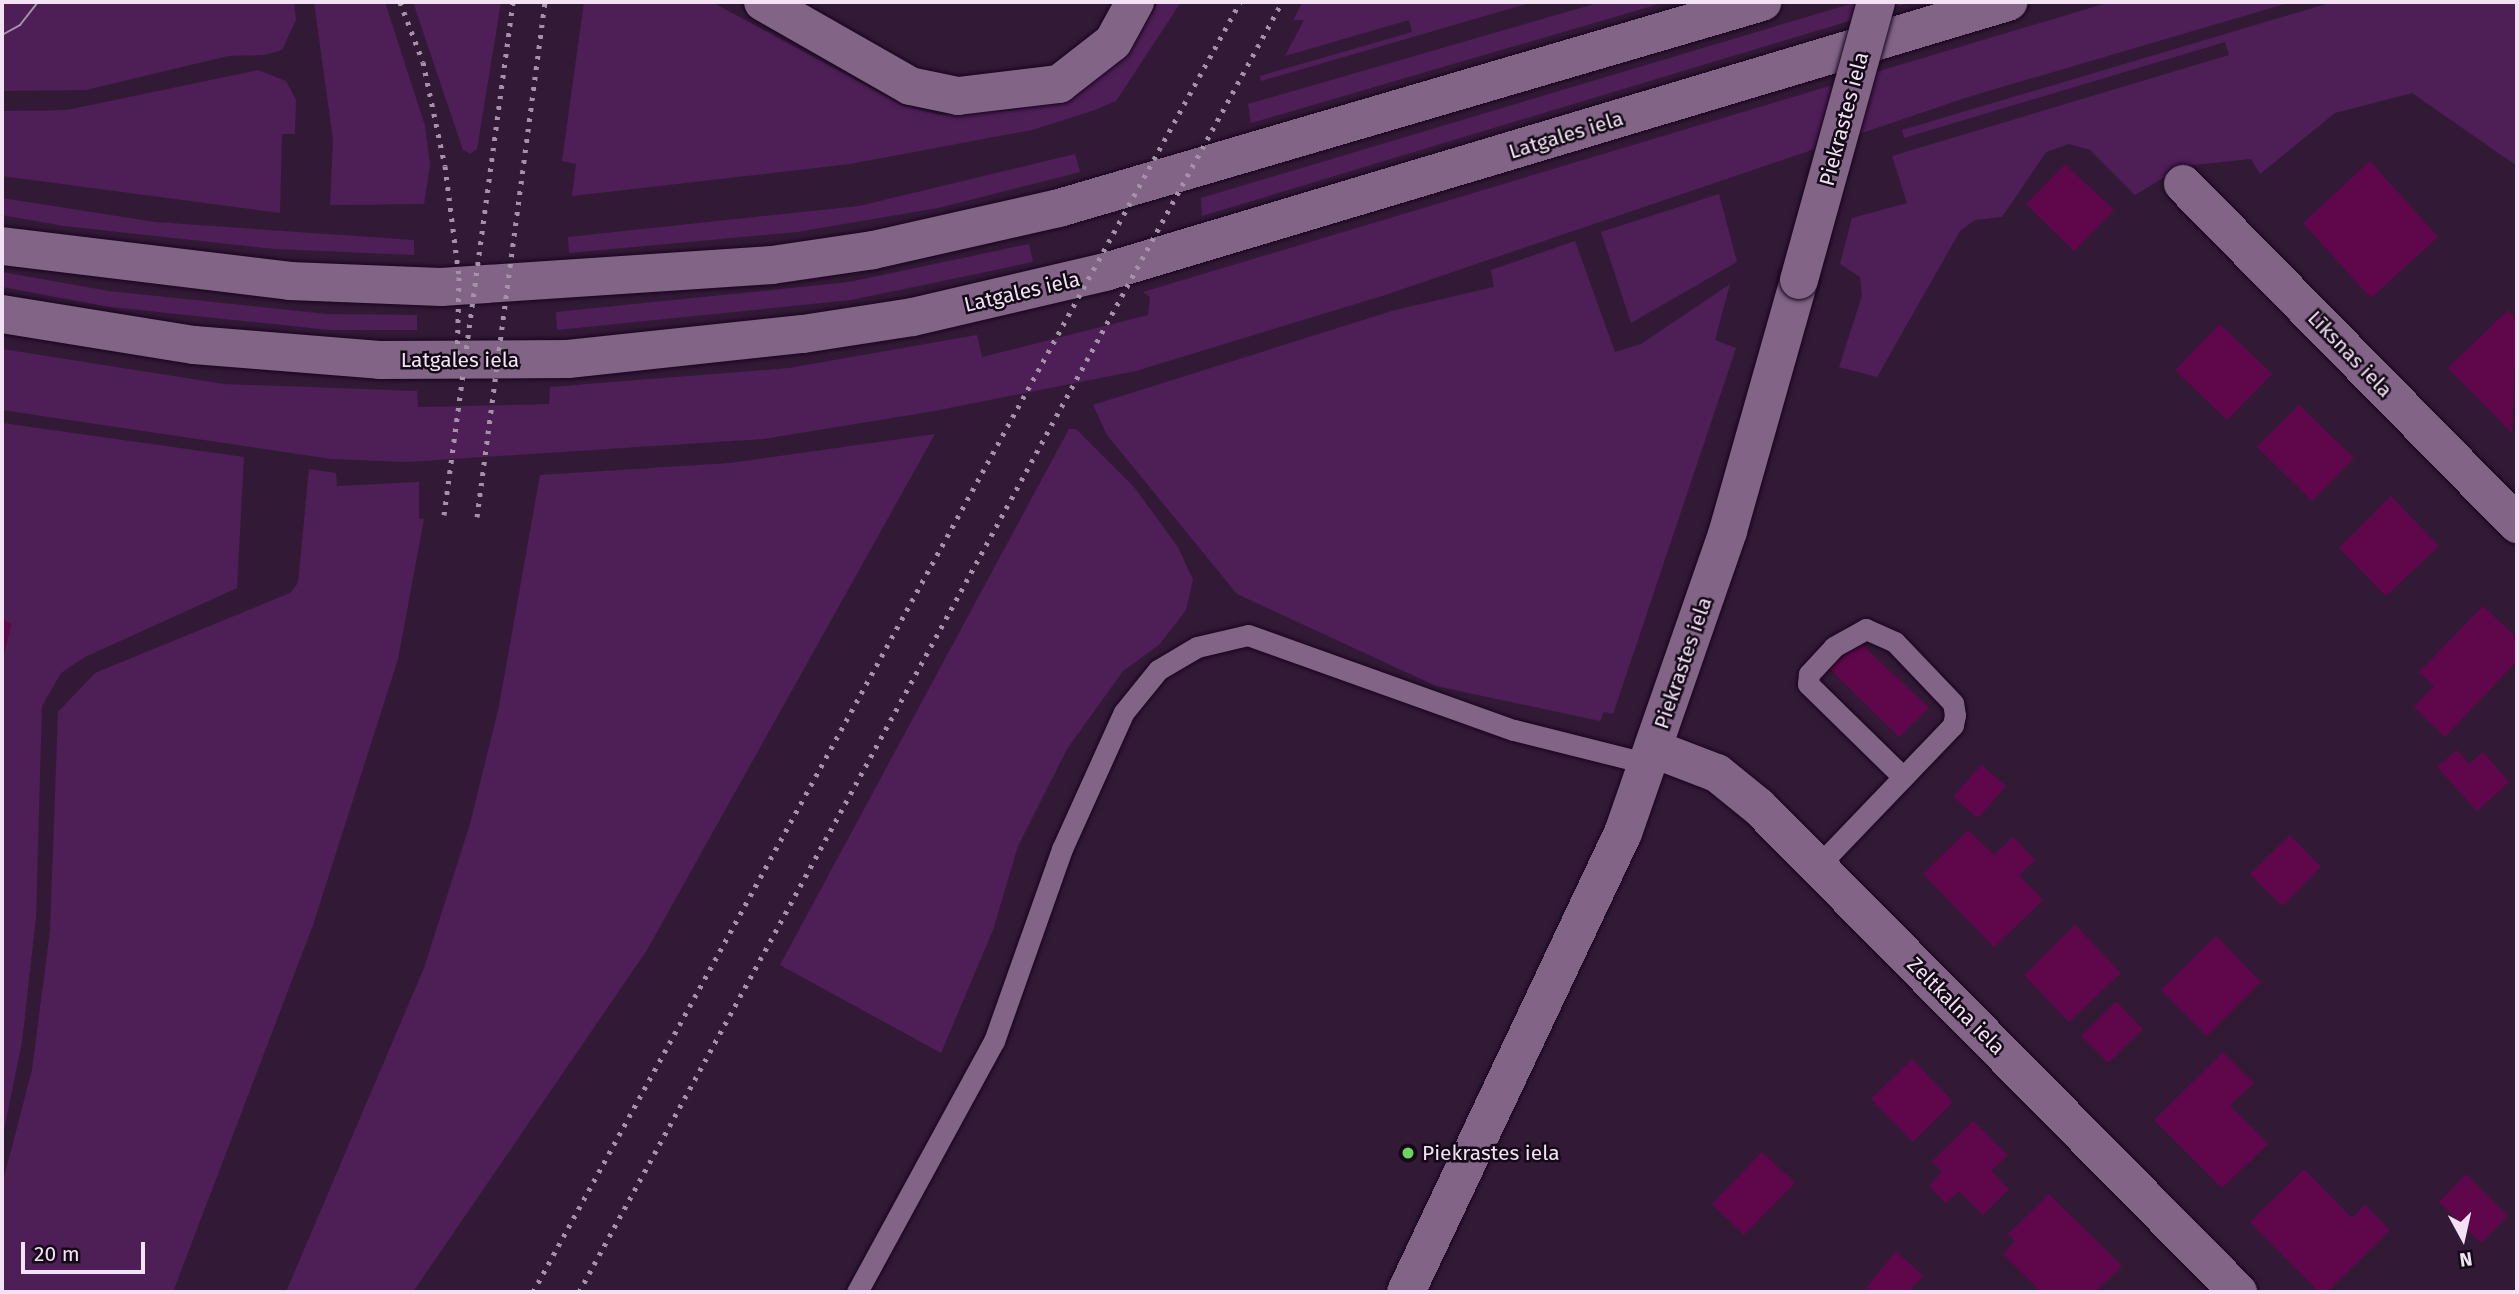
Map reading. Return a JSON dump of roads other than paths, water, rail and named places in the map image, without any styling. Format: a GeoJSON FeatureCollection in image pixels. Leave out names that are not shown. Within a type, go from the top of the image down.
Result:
{"type":"FeatureCollection","features":[{"type":"Feature","properties":{"kind":"street"},"geometry":{"type":"LineString","coordinates":[[763,2],[910,86],[970,96],[1059,84],[1112,42],[1135,2]]}},
{"type":"Feature","properties":{"kind":"street"},"geometry":{"type":"LineString","coordinates":[[2,246],[290,281],[440,288],[772,265],[873,250],[1059,208],[1762,2]]}},
{"type":"Feature","properties":{"kind":"street","name":"Piekrastes iela"},"geometry":{"type":"LineString","coordinates":[[1406,1292],[1623,833],[1651,757],[1728,531],[1876,2]]}},
{"type":"Feature","properties":{"kind":"street","name":"Latgales iela"},"geometry":{"type":"LineString","coordinates":[[2,314],[194,345],[379,360],[568,359],[803,334],[913,317],[1105,272],[2008,2]]}},
{"type":"Feature","properties":{"kind":"street","name":"Līksnas iela"},"geometry":{"type":"LineString","coordinates":[[2183,184],[2517,524]]}},
{"type":"Feature","properties":{"kind":"street","name":"Zeltkalna iela"},"geometry":{"type":"LineString","coordinates":[[1651,757],[1717,773],[1818,866],[2238,1292]]}},
{"type":"Feature","properties":{"kind":"lane"},"geometry":{"type":"LineString","coordinates":[[1818,866],[1953,725],[1953,703],[1895,642],[1866,629],[1834,647],[1809,674],[1808,684],[1903,777]]}},
{"type":"Feature","properties":{"kind":"lane"},"geometry":{"type":"LineString","coordinates":[[857,1292],[994,1041],[1062,849],[1124,712],[1158,670],[1198,647],[1248,635],[1514,730],[1651,757]]}},
{"type":"Feature","properties":{"kind":"tram line"},"geometry":{"type":"LineString","coordinates":[[2,35],[20,25],[38,2]]}},
{"type":"Feature","properties":{"kind":"railway"},"geometry":{"type":"LineString","coordinates":[[400,2],[423,62],[445,166],[459,277],[457,362]]}},
{"type":"Feature","properties":{"kind":"railway"},"geometry":{"type":"LineString","coordinates":[[444,515],[513,2]]}},
{"type":"Feature","properties":{"kind":"railway"},"geometry":{"type":"LineString","coordinates":[[477,517],[545,2]]}},
{"type":"Feature","properties":{"kind":"railway"},"geometry":{"type":"LineString","coordinates":[[533,1292],[1240,2]]}},
{"type":"Feature","properties":{"kind":"railway"},"geometry":{"type":"LineString","coordinates":[[579,1292],[1282,2]]}},
{"type":"Feature","properties":{"kind":"place","name":"Piekrastes iela"},"geometry":{"type":"Point","coordinates":[1408,1153]}}]}
